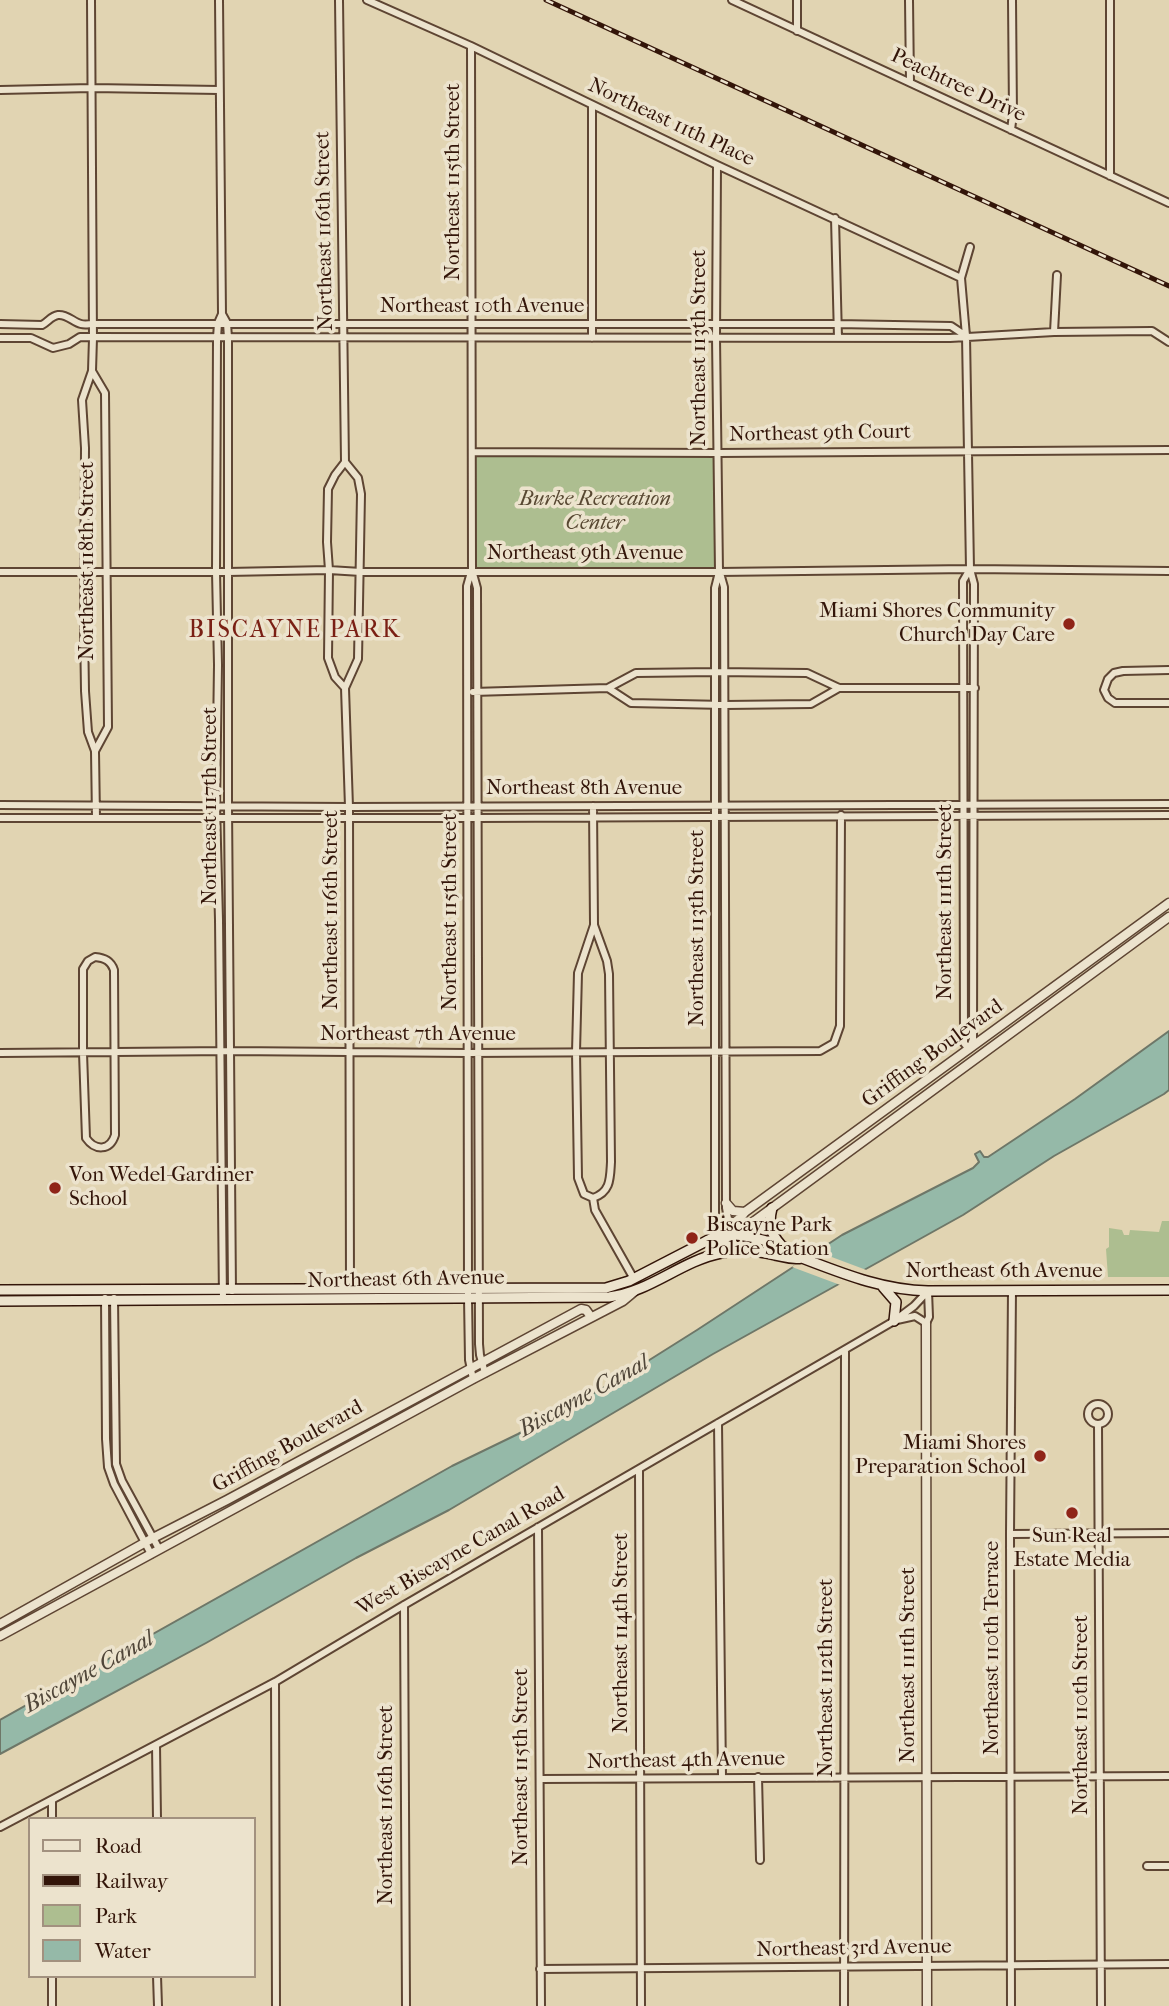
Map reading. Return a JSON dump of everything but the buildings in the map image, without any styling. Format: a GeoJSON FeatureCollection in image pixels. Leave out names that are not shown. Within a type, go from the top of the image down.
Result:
{"type":"FeatureCollection","features":[{"type":"Feature","properties":{"kind":"main road"},"geometry":{"type":"LineString","coordinates":[[772,1208],[770,1229],[783,1247]]}},
{"type":"Feature","properties":{"kind":"main road","name":"Northeast 6th Avenue"},"geometry":{"type":"LineString","coordinates":[[727,1234],[795,1251],[802,1258],[883,1287],[928,1291],[1169,1290]]}},
{"type":"Feature","properties":{"kind":"main road"},"geometry":{"type":"LineString","coordinates":[[727,1234],[745,1251]]}},
{"type":"Feature","properties":{"kind":"main road","name":"Griffing Boulevard"},"geometry":{"type":"LineString","coordinates":[[715,1254],[727,1234]]}},
{"type":"Feature","properties":{"kind":"main road","name":"Griffing Boulevard"},"geometry":{"type":"LineString","coordinates":[[614,1286],[727,1234]]}},
{"type":"Feature","properties":{"kind":"main road","name":"Northeast 6th Avenue"},"geometry":{"type":"LineString","coordinates":[[0,1290],[350,1288],[609,1297],[635,1291],[691,1262],[715,1254],[745,1251],[792,1260],[802,1258]]}},
{"type":"Feature","properties":{"kind":"main road","name":"Northeast 6th Avenue"},"geometry":{"type":"LineString","coordinates":[[479,1293],[614,1286]]}},
{"type":"Feature","properties":{"kind":"main road"},"geometry":{"type":"LineString","coordinates":[[883,1287],[895,1302],[894,1321]]}},
{"type":"Feature","properties":{"kind":"main road","name":"Northeast 6th Avenue"},"geometry":{"type":"LineString","coordinates":[[0,1301],[350,1299],[468,1293]]}},
{"type":"Feature","properties":{"kind":"street","name":"Northeast 118th Street"},"geometry":{"type":"LineString","coordinates":[[91,0],[94,324],[92,371],[82,400],[85,448],[85,691],[88,732],[95,751],[96,818]]}},
{"type":"Feature","properties":{"kind":"street","name":"Northeast 117th Street"},"geometry":{"type":"LineString","coordinates":[[219,0],[222,314],[217,338],[216,806],[228,1289]]}},
{"type":"Feature","properties":{"kind":"street","name":"Northeast 116th Street"},"geometry":{"type":"LineString","coordinates":[[339,0],[345,462],[328,489],[328,658],[335,677],[345,688]]}},
{"type":"Feature","properties":{"kind":"street","name":"Northeast 11th Place"},"geometry":{"type":"LineString","coordinates":[[367,0],[471,46],[592,106],[961,278]]}},
{"type":"Feature","properties":{"kind":"street","name":"Peachtree Drive"},"geometry":{"type":"LineString","coordinates":[[732,0],[1169,203]]}},
{"type":"Feature","properties":{"kind":"street"},"geometry":{"type":"LineString","coordinates":[[797,0],[797,31]]}},
{"type":"Feature","properties":{"kind":"street"},"geometry":{"type":"LineString","coordinates":[[909,0],[910,82]]}},
{"type":"Feature","properties":{"kind":"street"},"geometry":{"type":"LineString","coordinates":[[1010,130],[1013,114],[1012,0]]}},
{"type":"Feature","properties":{"kind":"street"},"geometry":{"type":"LineString","coordinates":[[1110,0],[1110,176]]}},
{"type":"Feature","properties":{"kind":"street","name":"Northeast 115th Street"},"geometry":{"type":"LineString","coordinates":[[471,46],[472,570],[477,589],[479,1293],[480,1354],[485,1373]]}},
{"type":"Feature","properties":{"kind":"street"},"geometry":{"type":"LineString","coordinates":[[0,90],[219,90]]}},
{"type":"Feature","properties":{"kind":"street"},"geometry":{"type":"LineString","coordinates":[[592,106],[592,338]]}},
{"type":"Feature","properties":{"kind":"street","name":"Northeast 113th Street"},"geometry":{"type":"LineString","coordinates":[[717,165],[719,572],[715,588],[715,1222],[727,1234]]}},
{"type":"Feature","properties":{"kind":"street"},"geometry":{"type":"LineString","coordinates":[[835,218],[838,338]]}},
{"type":"Feature","properties":{"kind":"street","name":"Northeast 111th Street"},"geometry":{"type":"LineString","coordinates":[[970,247],[961,278],[966,336],[970,569],[974,584],[973,1039],[969,1049],[964,1043],[962,582],[970,569]]}},
{"type":"Feature","properties":{"kind":"street"},"geometry":{"type":"LineString","coordinates":[[1054,332],[1057,275]]}},
{"type":"Feature","properties":{"kind":"street","name":"Northeast 117th Street"},"geometry":{"type":"LineString","coordinates":[[222,314],[227,323],[228,338],[228,1300]]}},
{"type":"Feature","properties":{"kind":"street","name":"Northeast 10th Avenue"},"geometry":{"type":"LineString","coordinates":[[0,324],[42,325],[58,315],[80,324],[837,324],[951,326],[966,336]]}},
{"type":"Feature","properties":{"kind":"street","name":"Northeast 10th Avenue"},"geometry":{"type":"LineString","coordinates":[[0,338],[31,338],[53,348],[69,344],[80,337],[950,338],[1054,332],[1152,331],[1169,342]]}},
{"type":"Feature","properties":{"kind":"street","name":"Northeast 118th Street"},"geometry":{"type":"LineString","coordinates":[[92,371],[105,393],[107,727],[95,751]]}},
{"type":"Feature","properties":{"kind":"street","name":"Northeast 9th Court"},"geometry":{"type":"LineString","coordinates":[[472,452],[1169,450]]}},
{"type":"Feature","properties":{"kind":"street","name":"Northeast 116th Street"},"geometry":{"type":"LineString","coordinates":[[345,462],[358,478],[362,494],[358,659],[345,688],[349,807],[350,1299]]}},
{"type":"Feature","properties":{"kind":"street","name":"Northeast 9th Avenue"},"geometry":{"type":"LineString","coordinates":[[0,572],[719,572],[970,569],[1169,571]]}},
{"type":"Feature","properties":{"kind":"street","name":"Northeast 115th Street"},"geometry":{"type":"LineString","coordinates":[[472,570],[467,586],[467,818],[468,1293],[470,1368],[473,1379]]}},
{"type":"Feature","properties":{"kind":"street","name":"Northeast 113th Street"},"geometry":{"type":"LineString","coordinates":[[719,572],[724,587],[727,1234]]}},
{"type":"Feature","properties":{"kind":"street"},"geometry":{"type":"LineString","coordinates":[[1169,670],[1119,672],[1108,679],[1104,686],[1108,698],[1115,703],[1169,703]]}},
{"type":"Feature","properties":{"kind":"street"},"geometry":{"type":"LineString","coordinates":[[467,692],[608,688],[636,673],[716,672],[807,673],[839,688],[975,688]]}},
{"type":"Feature","properties":{"kind":"street"},"geometry":{"type":"LineString","coordinates":[[608,688],[631,703],[725,705],[811,704],[839,688]]}},
{"type":"Feature","properties":{"kind":"street","name":"Northeast 8th Avenue"},"geometry":{"type":"LineString","coordinates":[[0,805],[478,807],[1169,804]]}},
{"type":"Feature","properties":{"kind":"street"},"geometry":{"type":"LineString","coordinates":[[593,806],[594,925],[578,973],[576,1052],[578,1178],[584,1194],[593,1198]]}},
{"type":"Feature","properties":{"kind":"street"},"geometry":{"type":"LineString","coordinates":[[793,806],[793,817]]}},
{"type":"Feature","properties":{"kind":"street"},"geometry":{"type":"LineString","coordinates":[[841,806],[841,817]]}},
{"type":"Feature","properties":{"kind":"street","name":"Northeast 8th Avenue"},"geometry":{"type":"LineString","coordinates":[[0,818],[1169,815]]}},
{"type":"Feature","properties":{"kind":"street","name":"Northeast 7th Avenue"},"geometry":{"type":"LineString","coordinates":[[0,1053],[825,1050],[834,1043],[841,1026],[841,817]]}},
{"type":"Feature","properties":{"kind":"street","name":"Griffing Boulevard"},"geometry":{"type":"LineString","coordinates":[[727,1234],[745,1212],[1169,903]]}},
{"type":"Feature","properties":{"kind":"street","name":"Griffing Boulevard"},"geometry":{"type":"LineString","coordinates":[[727,1234],[772,1208],[1169,917]]}},
{"type":"Feature","properties":{"kind":"street"},"geometry":{"type":"LineString","coordinates":[[593,1198],[606,1191],[610,1181],[609,974],[594,925]]}},
{"type":"Feature","properties":{"kind":"street"},"geometry":{"type":"LineString","coordinates":[[1099,954],[1105,964]]}},
{"type":"Feature","properties":{"kind":"street"},"geometry":{"type":"LineString","coordinates":[[95,957],[102,957],[113,965],[115,1053],[115,1135],[113,1142],[99,1148],[91,1145],[86,1138],[83,1053],[83,969],[88,961],[95,957]]}},
{"type":"Feature","properties":{"kind":"street"},"geometry":{"type":"LineString","coordinates":[[1031,1003],[1038,1013]]}},
{"type":"Feature","properties":{"kind":"street"},"geometry":{"type":"LineString","coordinates":[[969,1049],[969,1063]]}},
{"type":"Feature","properties":{"kind":"street"},"geometry":{"type":"LineString","coordinates":[[860,1129],[867,1139]]}},
{"type":"Feature","properties":{"kind":"street"},"geometry":{"type":"LineString","coordinates":[[593,1198],[595,1210],[634,1279]]}},
{"type":"Feature","properties":{"kind":"street"},"geometry":{"type":"LineString","coordinates":[[726,1203],[733,1211],[745,1212]]}},
{"type":"Feature","properties":{"kind":"street"},"geometry":{"type":"LineString","coordinates":[[110,1289],[106,1439],[108,1467],[150,1554]]}},
{"type":"Feature","properties":{"kind":"street","name":"Northeast 110th Terrace"},"geometry":{"type":"LineString","coordinates":[[1011,2006],[1012,1290]]}},
{"type":"Feature","properties":{"kind":"street","name":"Griffing Boulevard"},"geometry":{"type":"LineString","coordinates":[[0,1636],[473,1379],[623,1301],[635,1291]]}},
{"type":"Feature","properties":{"kind":"street"},"geometry":{"type":"LineString","coordinates":[[894,1321],[915,1316],[926,1323],[929,1317],[928,1291]]}},
{"type":"Feature","properties":{"kind":"street","name":"West Biscayne Canal Road"},"geometry":{"type":"LineString","coordinates":[[0,1827],[275,1682],[894,1321],[928,1291]]}},
{"type":"Feature","properties":{"kind":"street"},"geometry":{"type":"LineString","coordinates":[[110,1300],[116,1464],[122,1481],[159,1549]]}},
{"type":"Feature","properties":{"kind":"street","name":"Griffing Boulevard"},"geometry":{"type":"LineString","coordinates":[[0,1623],[580,1309],[586,1310],[591,1317]]}},
{"type":"Feature","properties":{"kind":"street","name":"Northeast 111th Street"},"geometry":{"type":"LineString","coordinates":[[926,1323],[927,2006]]}},
{"type":"Feature","properties":{"kind":"street","name":"Northeast 112th Street"},"geometry":{"type":"LineString","coordinates":[[844,2006],[845,1350]]}},
{"type":"Feature","properties":{"kind":"street"},"geometry":{"type":"LineString","coordinates":[[718,1423],[722,1777]]}},
{"type":"Feature","properties":{"kind":"street","name":"Northeast 110th Street"},"geometry":{"type":"LineString","coordinates":[[1098,1423],[1101,2006]]}},
{"type":"Feature","properties":{"kind":"street","name":"Northeast 114th Street"},"geometry":{"type":"LineString","coordinates":[[639,1470],[641,2006]]}},
{"type":"Feature","properties":{"kind":"street","name":"Northeast 115th Street"},"geometry":{"type":"LineString","coordinates":[[538,1527],[541,2006]]}},
{"type":"Feature","properties":{"kind":"street"},"geometry":{"type":"LineString","coordinates":[[1010,1534],[1169,1533]]}},
{"type":"Feature","properties":{"kind":"street","name":"Northeast 116th Street"},"geometry":{"type":"LineString","coordinates":[[404,1605],[406,2006]]}},
{"type":"Feature","properties":{"kind":"street"},"geometry":{"type":"LineString","coordinates":[[275,1682],[276,2006]]}},
{"type":"Feature","properties":{"kind":"street"},"geometry":{"type":"LineString","coordinates":[[156,1745],[156,1817]]}},
{"type":"Feature","properties":{"kind":"street","name":"Northeast 4th Avenue"},"geometry":{"type":"LineString","coordinates":[[540,1779],[1169,1776]]}},
{"type":"Feature","properties":{"kind":"street"},"geometry":{"type":"LineString","coordinates":[[758,1777],[760,1860]]}},
{"type":"Feature","properties":{"kind":"street"},"geometry":{"type":"LineString","coordinates":[[52,1800],[52,1817]]}},
{"type":"Feature","properties":{"kind":"street"},"geometry":{"type":"LineString","coordinates":[[1147,1866],[1169,1866]]}},
{"type":"Feature","properties":{"kind":"street","name":"Northeast 3rd Avenue"},"geometry":{"type":"LineString","coordinates":[[540,1969],[1169,1964]]}},
{"type":"Feature","properties":{"kind":"street"},"geometry":{"type":"LineString","coordinates":[[52,1978],[52,2006]]}},
{"type":"Feature","properties":{"kind":"street"},"geometry":{"type":"LineString","coordinates":[[158,1978],[158,2006]]}},
{"type":"Feature","properties":{"kind":"green space","name":"Burke Recreation Center"},"geometry":{"type":"Polygon","coordinates":[[[472,452],[718,453],[719,572],[472,570],[472,452]]]}},
{"type":"Feature","properties":{"kind":"green space"},"geometry":{"type":"Polygon","coordinates":[[[1162,1221],[1169,1221],[1169,1277],[1108,1277],[1106,1249],[1109,1247],[1109,1228],[1122,1230],[1124,1235],[1129,1235],[1130,1230],[1159,1232],[1162,1221]]]}},
{"type":"Feature","properties":{"kind":"water","name":"Biscayne Canal"},"geometry":{"type":"Polygon","coordinates":[[[1169,1031],[1169,1090],[1164,1094],[1054,1156],[963,1215],[713,1354],[449,1510],[356,1558],[206,1643],[0,1754],[0,1720],[452,1466],[616,1381],[842,1235],[973,1168],[979,1162],[975,1154],[980,1151],[984,1157],[988,1157],[1075,1099],[1169,1031]]]}},
{"type":"Feature","properties":{"kind":"pier"},"geometry":{"type":"Polygon","coordinates":[[[813,1250],[869,1271],[843,1286],[792,1267],[813,1250]]]}},
{"type":"Feature","properties":{"kind":"railway"},"geometry":{"type":"LineString","coordinates":[[546,0],[1169,286]]}},
{"type":"Feature","properties":{"kind":"place","name":"Miami Shores Community Church Day Care"},"geometry":{"type":"Point","coordinates":[1069,624]}},
{"type":"Feature","properties":{"kind":"place","name":"Von Wedel-Gardiner School"},"geometry":{"type":"Point","coordinates":[55,1188]}},
{"type":"Feature","properties":{"kind":"place","name":"Biscayne Park Police Station"},"geometry":{"type":"Point","coordinates":[692,1238]}},
{"type":"Feature","properties":{"kind":"place","name":"Miami Shores Preparation School"},"geometry":{"type":"Point","coordinates":[1040,1456]}},
{"type":"Feature","properties":{"kind":"place","name":"Sun Real Estate Media"},"geometry":{"type":"Point","coordinates":[1072,1513]}},
{"type":"Feature","properties":{"kind":"district","name":"BISCAYNE PARK"},"geometry":{"type":"Point","coordinates":[295,631]}}]}
